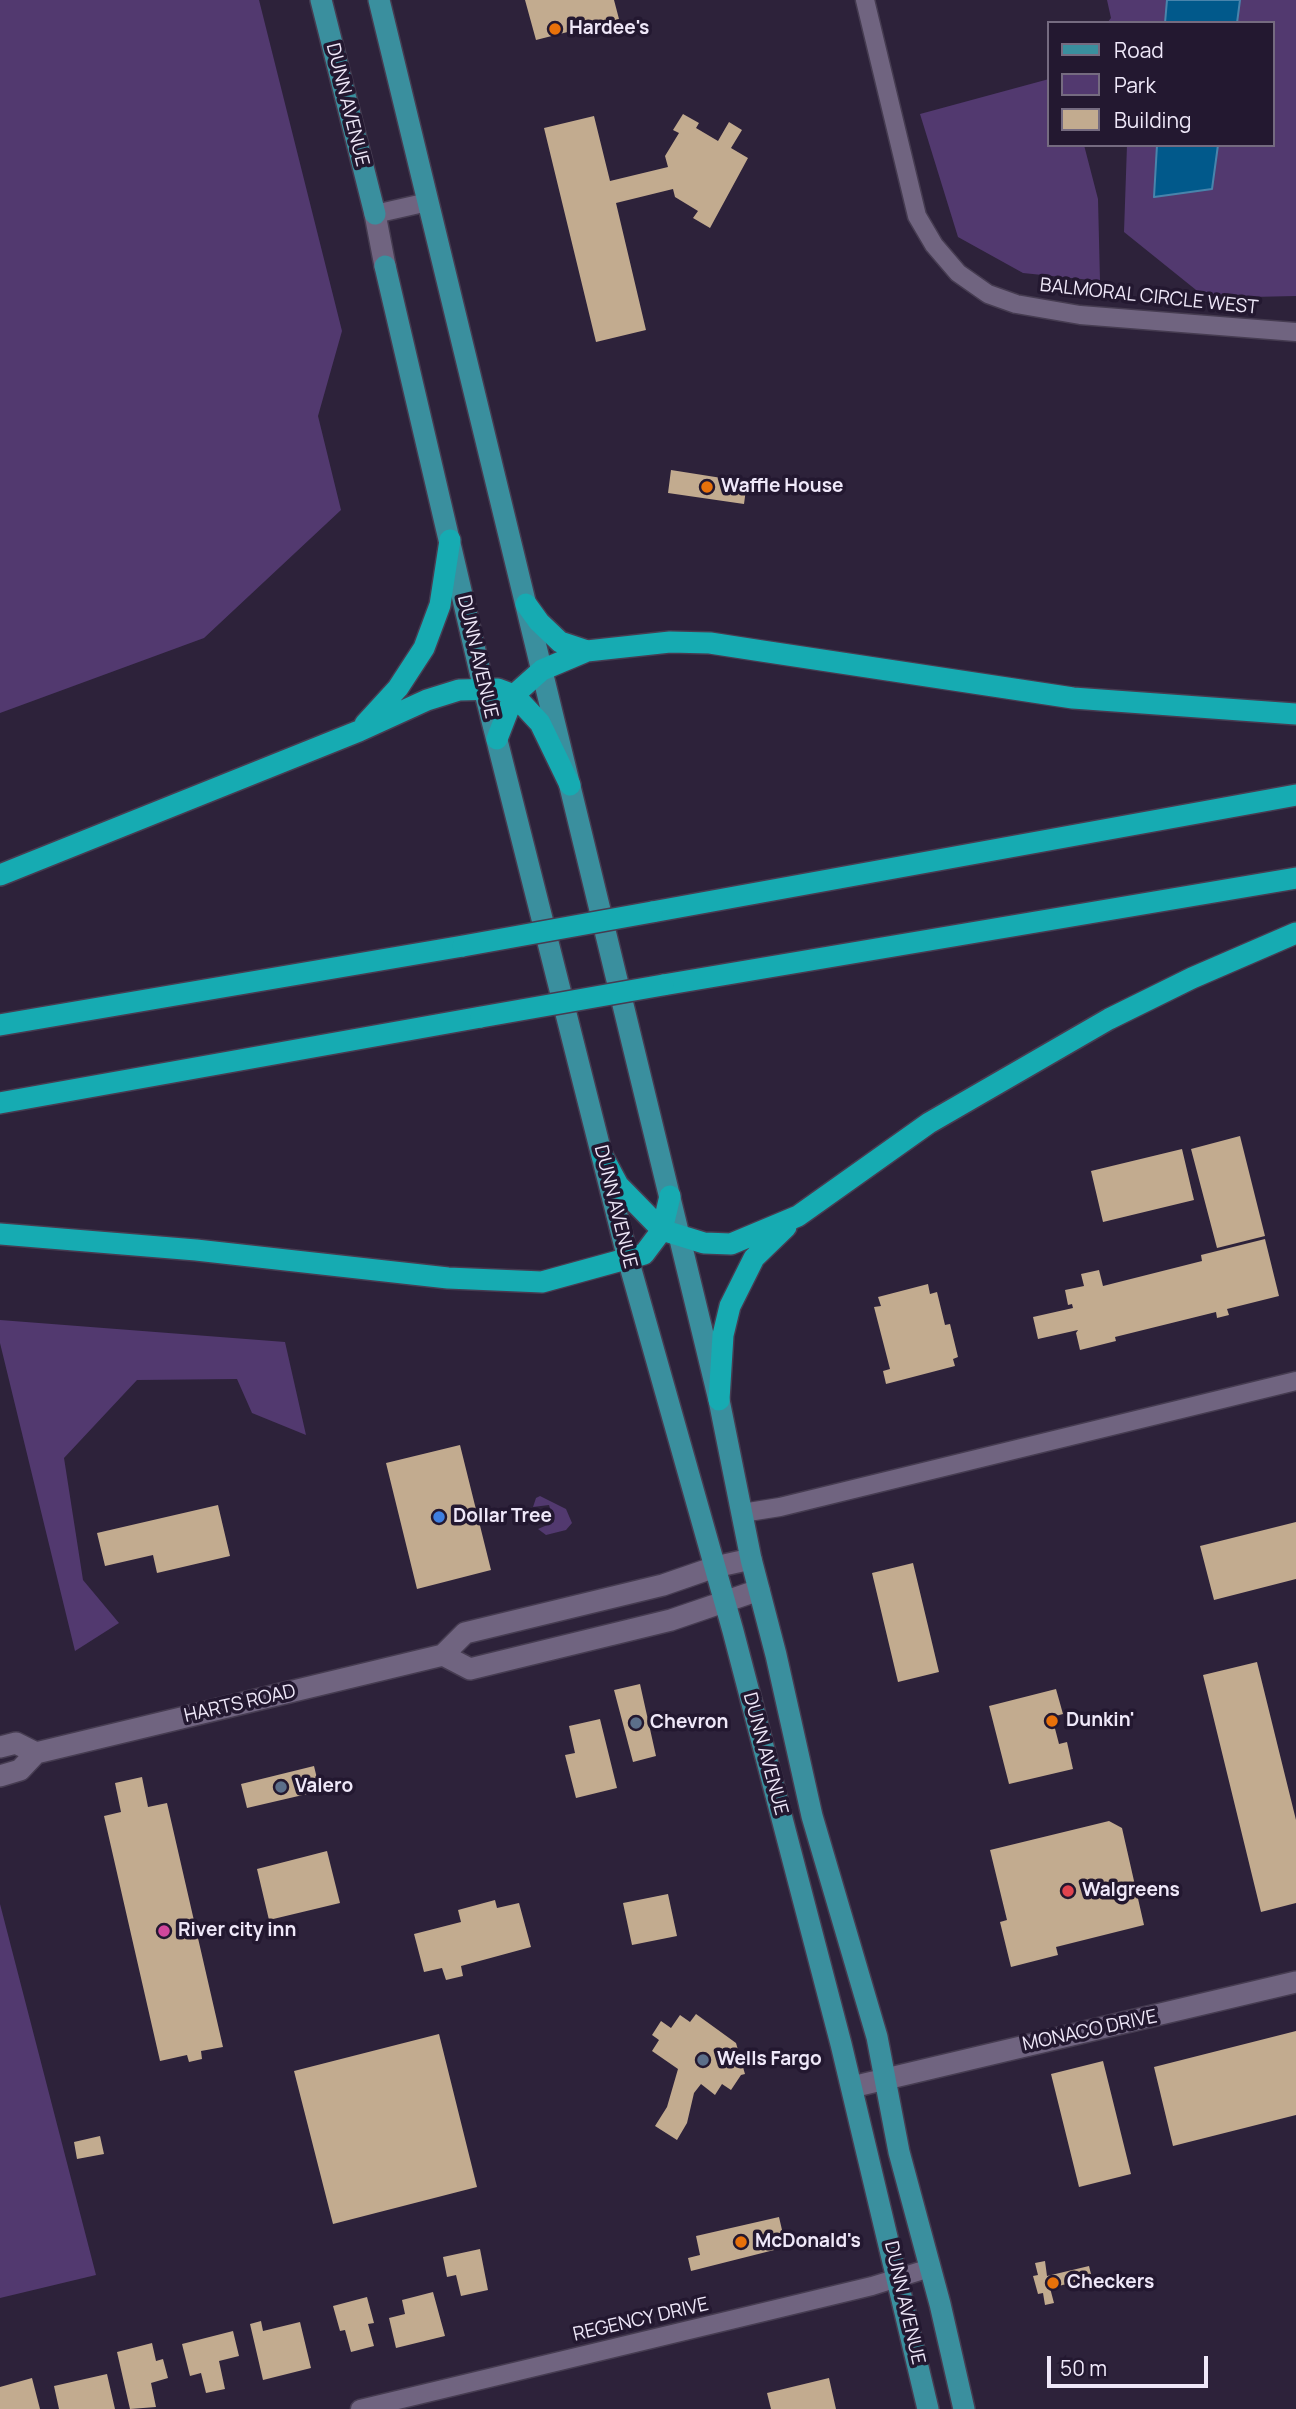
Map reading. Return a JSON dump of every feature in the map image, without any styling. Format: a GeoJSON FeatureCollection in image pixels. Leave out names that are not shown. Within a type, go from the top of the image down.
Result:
{"type":"FeatureCollection","features":[{"type":"Feature","properties":{"kind":"highway"},"geometry":{"type":"LineString","coordinates":[[359,731],[398,688],[424,648],[440,605],[450,540]]}},
{"type":"Feature","properties":{"kind":"highway"},"geometry":{"type":"LineString","coordinates":[[526,604],[539,622],[560,642],[587,651]]}},
{"type":"Feature","properties":{"kind":"highway"},"geometry":{"type":"LineString","coordinates":[[497,739],[514,695],[542,670],[587,651],[670,642],[710,643],[1073,698],[1296,714]]}},
{"type":"Feature","properties":{"kind":"highway"},"geometry":{"type":"LineString","coordinates":[[0,875],[359,731],[427,700],[459,690],[498,689],[514,695],[540,723],[570,785]]}},
{"type":"Feature","properties":{"kind":"highway"},"geometry":{"type":"LineString","coordinates":[[0,1025],[463,946],[1296,795]]}},
{"type":"Feature","properties":{"kind":"highway"},"geometry":{"type":"LineString","coordinates":[[0,1102],[663,985],[1296,878]]}},
{"type":"Feature","properties":{"kind":"highway"},"geometry":{"type":"LineString","coordinates":[[719,1400],[723,1335],[730,1306],[754,1258],[798,1216],[929,1123],[997,1082],[1108,1019],[1192,978],[1296,933]]}},
{"type":"Feature","properties":{"kind":"highway"},"geometry":{"type":"LineString","coordinates":[[602,1155],[618,1185],[671,1233],[704,1243],[731,1244],[798,1216]]}},
{"type":"Feature","properties":{"kind":"highway"},"geometry":{"type":"LineString","coordinates":[[670,1196],[671,1233]]}},
{"type":"Feature","properties":{"kind":"highway"},"geometry":{"type":"LineString","coordinates":[[0,1234],[196,1250],[493,1281],[542,1282],[644,1254],[671,1233]]}},
{"type":"Feature","properties":{"kind":"main road","name":"DUNN AVENUE"},"geometry":{"type":"LineString","coordinates":[[321,0],[375,214]]}},
{"type":"Feature","properties":{"kind":"main road"},"geometry":{"type":"LineString","coordinates":[[379,0],[670,1196]]}},
{"type":"Feature","properties":{"kind":"main road","name":"DUNN AVENUE"},"geometry":{"type":"LineString","coordinates":[[385,266],[484,688],[628,1259],[698,1516],[715,1567],[852,2087],[929,2409]]}},
{"type":"Feature","properties":{"kind":"main road","name":"DUNN AVENUE"},"geometry":{"type":"LineString","coordinates":[[671,1233],[719,1400],[751,1559],[812,1816],[869,2011],[899,2152],[964,2409]]}},
{"type":"Feature","properties":{"kind":"street","name":"BALMORAL CIRCLE WEST"},"geometry":{"type":"LineString","coordinates":[[865,0],[917,216],[934,245],[958,273],[988,293],[1016,304],[1080,315],[1296,332]]}},
{"type":"Feature","properties":{"kind":"street"},"geometry":{"type":"LineString","coordinates":[[375,214],[428,202]]}},
{"type":"Feature","properties":{"kind":"street","name":"DUNN AVENUE"},"geometry":{"type":"LineString","coordinates":[[375,214],[385,266]]}},
{"type":"Feature","properties":{"kind":"street"},"geometry":{"type":"LineString","coordinates":[[742,1513],[1296,1381]]}},
{"type":"Feature","properties":{"kind":"street","name":"HARTS ROAD"},"geometry":{"type":"LineString","coordinates":[[0,1776],[20,1770],[36,1753],[443,1655],[465,1633],[663,1585],[715,1567],[751,1559]]}},
{"type":"Feature","properties":{"kind":"street"},"geometry":{"type":"LineString","coordinates":[[443,1655],[470,1669],[671,1620],[759,1590]]}},
{"type":"Feature","properties":{"kind":"street","name":"HARTS ROAD"},"geometry":{"type":"LineString","coordinates":[[0,1746],[16,1743],[36,1753]]}},
{"type":"Feature","properties":{"kind":"street","name":"MONACO DRIVE"},"geometry":{"type":"LineString","coordinates":[[852,2087],[1296,1982]]}},
{"type":"Feature","properties":{"kind":"street","name":"REGENCY DRIVE"},"geometry":{"type":"LineString","coordinates":[[360,2409],[405,2404],[930,2268]]}},
{"type":"Feature","properties":{"kind":"green space"},"geometry":{"type":"Polygon","coordinates":[[[0,0],[259,0],[342,331],[318,416],[341,510],[204,638],[0,713],[0,0]]]}},
{"type":"Feature","properties":{"kind":"green space"},"geometry":{"type":"Polygon","coordinates":[[[1107,0],[1167,0],[1165,21],[1109,21],[1111,18],[1107,0]]]}},
{"type":"Feature","properties":{"kind":"green space"},"geometry":{"type":"Polygon","coordinates":[[[1240,0],[1296,0],[1296,296],[1206,298],[1124,232],[1127,147],[1157,147],[1155,197],[1211,189],[1218,147],[1275,147],[1275,21],[1237,21],[1240,0]]]}},
{"type":"Feature","properties":{"kind":"green space"},"geometry":{"type":"Polygon","coordinates":[[[1048,79],[1048,147],[1085,147],[1098,199],[1100,281],[1023,273],[958,237],[920,114],[1048,79]]]}},
{"type":"Feature","properties":{"kind":"green space"},"geometry":{"type":"Polygon","coordinates":[[[0,1320],[285,1342],[306,1435],[252,1413],[237,1379],[137,1380],[64,1458],[83,1580],[119,1623],[75,1651],[0,1343],[0,1320]]]}},
{"type":"Feature","properties":{"kind":"green space"},"geometry":{"type":"Polygon","coordinates":[[[540,1496],[566,1509],[572,1523],[566,1530],[546,1535],[538,1529],[554,1522],[549,1505],[533,1507],[536,1498],[540,1496]]]}},
{"type":"Feature","properties":{"kind":"green space"},"geometry":{"type":"Polygon","coordinates":[[[0,1904],[96,2275],[0,2298],[0,1904]]]}},
{"type":"Feature","properties":{"kind":"water"},"geometry":{"type":"Polygon","coordinates":[[[1167,0],[1240,0],[1237,21],[1165,21],[1167,0]]]}},
{"type":"Feature","properties":{"kind":"water"},"geometry":{"type":"Polygon","coordinates":[[[1157,147],[1218,147],[1212,189],[1154,197],[1157,147]]]}},
{"type":"Feature","properties":{"kind":"building","name":"Hardee's"},"geometry":{"type":"Polygon","coordinates":[[[525,0],[614,0],[619,19],[536,40],[525,0]]]}},
{"type":"Feature","properties":{"kind":"building"},"geometry":{"type":"Polygon","coordinates":[[[683,114],[699,123],[696,128],[718,141],[729,122],[742,130],[731,148],[748,158],[710,228],[693,218],[698,211],[675,197],[673,189],[616,203],[646,330],[596,342],[544,128],[594,116],[610,181],[668,167],[665,156],[679,133],[673,130],[683,114]]]}},
{"type":"Feature","properties":{"kind":"building","name":"Waffle House"},"geometry":{"type":"Polygon","coordinates":[[[671,470],[747,482],[744,504],[668,493],[671,470]]]}},
{"type":"Feature","properties":{"kind":"building"},"geometry":{"type":"Polygon","coordinates":[[[1240,1136],[1265,1236],[1217,1248],[1191,1149],[1240,1136]]]}},
{"type":"Feature","properties":{"kind":"building"},"geometry":{"type":"Polygon","coordinates":[[[1182,1149],[1194,1200],[1103,1222],[1091,1171],[1182,1149]]]}},
{"type":"Feature","properties":{"kind":"building"},"geometry":{"type":"Polygon","coordinates":[[[1265,1239],[1279,1296],[1227,1309],[1229,1315],[1217,1318],[1216,1312],[1115,1337],[1116,1341],[1080,1350],[1076,1333],[1078,1330],[1038,1339],[1033,1317],[1073,1308],[1072,1304],[1068,1305],[1065,1290],[1084,1286],[1081,1274],[1099,1270],[1103,1286],[1202,1261],[1201,1255],[1265,1239]]]}},
{"type":"Feature","properties":{"kind":"building"},"geometry":{"type":"Polygon","coordinates":[[[928,1284],[930,1294],[937,1292],[945,1325],[950,1324],[958,1357],[953,1359],[955,1366],[886,1384],[883,1371],[890,1369],[874,1307],[881,1306],[878,1297],[928,1284]]]}},
{"type":"Feature","properties":{"kind":"building","name":"Dollar Tree"},"geometry":{"type":"Polygon","coordinates":[[[460,1445],[491,1570],[417,1589],[386,1463],[460,1445]]]}},
{"type":"Feature","properties":{"kind":"building"},"geometry":{"type":"Polygon","coordinates":[[[218,1505],[230,1556],[157,1573],[153,1555],[105,1566],[97,1533],[218,1505]]]}},
{"type":"Feature","properties":{"kind":"building"},"geometry":{"type":"Polygon","coordinates":[[[1296,1522],[1296,1579],[1214,1600],[1200,1546],[1296,1522]]]}},
{"type":"Feature","properties":{"kind":"building"},"geometry":{"type":"Polygon","coordinates":[[[913,1563],[939,1672],[898,1682],[872,1573],[913,1563]]]}},
{"type":"Feature","properties":{"kind":"building"},"geometry":{"type":"Polygon","coordinates":[[[1257,1662],[1296,1820],[1296,1903],[1261,1912],[1203,1675],[1257,1662]]]}},
{"type":"Feature","properties":{"kind":"building","name":"Chevron"},"geometry":{"type":"Polygon","coordinates":[[[640,1684],[656,1756],[633,1762],[614,1690],[640,1684]]]}},
{"type":"Feature","properties":{"kind":"building"},"geometry":{"type":"Polygon","coordinates":[[[1056,1689],[1063,1714],[1052,1717],[1059,1744],[1067,1742],[1073,1769],[1009,1784],[989,1706],[1056,1689]]]}},
{"type":"Feature","properties":{"kind":"building"},"geometry":{"type":"Polygon","coordinates":[[[600,1719],[617,1788],[576,1798],[565,1755],[575,1753],[569,1726],[600,1719]]]}},
{"type":"Feature","properties":{"kind":"building","name":"Valero"},"geometry":{"type":"Polygon","coordinates":[[[314,1766],[320,1791],[247,1808],[241,1784],[314,1766]]]}},
{"type":"Feature","properties":{"kind":"building","name":"River city inn"},"geometry":{"type":"Polygon","coordinates":[[[142,1777],[148,1807],[167,1803],[223,2047],[201,2051],[202,2059],[189,2062],[187,2055],[160,2061],[104,1816],[121,1812],[115,1783],[142,1777]]]}},
{"type":"Feature","properties":{"kind":"building","name":"Walgreens"},"geometry":{"type":"Polygon","coordinates":[[[1109,1821],[1122,1828],[1144,1925],[1056,1947],[1058,1955],[1011,1967],[1000,1922],[1007,1920],[990,1850],[1109,1821]]]}},
{"type":"Feature","properties":{"kind":"building"},"geometry":{"type":"Polygon","coordinates":[[[327,1851],[340,1903],[269,1920],[257,1869],[327,1851]]]}},
{"type":"Feature","properties":{"kind":"building"},"geometry":{"type":"Polygon","coordinates":[[[668,1894],[677,1936],[632,1945],[623,1903],[668,1894]]]}},
{"type":"Feature","properties":{"kind":"building"},"geometry":{"type":"Polygon","coordinates":[[[495,1900],[497,1908],[519,1903],[531,1947],[461,1966],[463,1976],[446,1980],[442,1968],[424,1972],[414,1934],[461,1922],[458,1910],[495,1900]]]}},
{"type":"Feature","properties":{"kind":"building","name":"Wells Fargo"},"geometry":{"type":"Polygon","coordinates":[[[696,2014],[736,2043],[745,2074],[741,2075],[731,2090],[722,2084],[715,2095],[701,2084],[694,2093],[687,2123],[677,2140],[655,2126],[667,2107],[678,2069],[652,2051],[659,2040],[652,2035],[661,2021],[671,2028],[680,2015],[690,2022],[696,2014]]]}},
{"type":"Feature","properties":{"kind":"building"},"geometry":{"type":"Polygon","coordinates":[[[1296,2031],[1296,2115],[1173,2146],[1154,2067],[1296,2031]]]}},
{"type":"Feature","properties":{"kind":"building"},"geometry":{"type":"Polygon","coordinates":[[[439,2034],[477,2187],[333,2224],[294,2071],[439,2034]]]}},
{"type":"Feature","properties":{"kind":"building"},"geometry":{"type":"Polygon","coordinates":[[[1103,2061],[1131,2174],[1079,2187],[1051,2074],[1103,2061]]]}},
{"type":"Feature","properties":{"kind":"building"},"geometry":{"type":"Polygon","coordinates":[[[100,2136],[104,2154],[77,2159],[74,2142],[100,2136]]]}},
{"type":"Feature","properties":{"kind":"building","name":"McDonald's"},"geometry":{"type":"Polygon","coordinates":[[[779,2217],[786,2247],[691,2271],[688,2258],[700,2255],[696,2236],[779,2217]]]}},
{"type":"Feature","properties":{"kind":"building"},"geometry":{"type":"Polygon","coordinates":[[[480,2249],[488,2290],[461,2296],[456,2275],[447,2277],[443,2257],[480,2249]]]}},
{"type":"Feature","properties":{"kind":"building","name":"Checkers"},"geometry":{"type":"Polygon","coordinates":[[[1045,2261],[1047,2276],[1089,2266],[1092,2278],[1050,2288],[1054,2303],[1045,2305],[1043,2293],[1038,2294],[1033,2276],[1038,2275],[1035,2263],[1045,2261]]]}},
{"type":"Feature","properties":{"kind":"building"},"geometry":{"type":"Polygon","coordinates":[[[433,2292],[445,2336],[396,2348],[389,2318],[405,2314],[402,2300],[433,2292]]]}},
{"type":"Feature","properties":{"kind":"building"},"geometry":{"type":"Polygon","coordinates":[[[367,2297],[374,2323],[368,2324],[374,2346],[351,2352],[345,2330],[340,2331],[333,2306],[367,2297]]]}},
{"type":"Feature","properties":{"kind":"building"},"geometry":{"type":"Polygon","coordinates":[[[261,2321],[263,2331],[300,2322],[311,2368],[263,2380],[250,2324],[261,2321]]]}},
{"type":"Feature","properties":{"kind":"building"},"geometry":{"type":"Polygon","coordinates":[[[233,2331],[239,2356],[219,2361],[225,2389],[206,2393],[201,2373],[190,2376],[182,2344],[233,2331]]]}},
{"type":"Feature","properties":{"kind":"building"},"geometry":{"type":"Polygon","coordinates":[[[152,2343],[156,2361],[163,2359],[168,2378],[151,2383],[156,2407],[130,2409],[117,2352],[152,2343]]]}},
{"type":"Feature","properties":{"kind":"building"},"geometry":{"type":"Polygon","coordinates":[[[107,2374],[115,2409],[59,2409],[54,2386],[107,2374]]]}},
{"type":"Feature","properties":{"kind":"building"},"geometry":{"type":"Polygon","coordinates":[[[32,2378],[40,2409],[0,2409],[0,2387],[32,2378]]]}},
{"type":"Feature","properties":{"kind":"building"},"geometry":{"type":"Polygon","coordinates":[[[829,2378],[836,2409],[771,2409],[767,2393],[829,2378]]]}},
{"type":"Feature","properties":{"kind":"place","name":"Hardee's"},"geometry":{"type":"Point","coordinates":[555,29]}},
{"type":"Feature","properties":{"kind":"place","name":"Waffle House"},"geometry":{"type":"Point","coordinates":[707,487]}},
{"type":"Feature","properties":{"kind":"place","name":"Dollar Tree"},"geometry":{"type":"Point","coordinates":[439,1517]}},
{"type":"Feature","properties":{"kind":"place","name":"Dunkin'"},"geometry":{"type":"Point","coordinates":[1052,1721]}},
{"type":"Feature","properties":{"kind":"place","name":"Chevron"},"geometry":{"type":"Point","coordinates":[636,1723]}},
{"type":"Feature","properties":{"kind":"place","name":"Valero"},"geometry":{"type":"Point","coordinates":[281,1787]}},
{"type":"Feature","properties":{"kind":"place","name":"Walgreens"},"geometry":{"type":"Point","coordinates":[1068,1891]}},
{"type":"Feature","properties":{"kind":"place","name":"River city inn"},"geometry":{"type":"Point","coordinates":[164,1931]}},
{"type":"Feature","properties":{"kind":"place","name":"Wells Fargo"},"geometry":{"type":"Point","coordinates":[703,2060]}},
{"type":"Feature","properties":{"kind":"place","name":"McDonald's"},"geometry":{"type":"Point","coordinates":[741,2242]}},
{"type":"Feature","properties":{"kind":"place","name":"Checkers"},"geometry":{"type":"Point","coordinates":[1053,2283]}}]}
